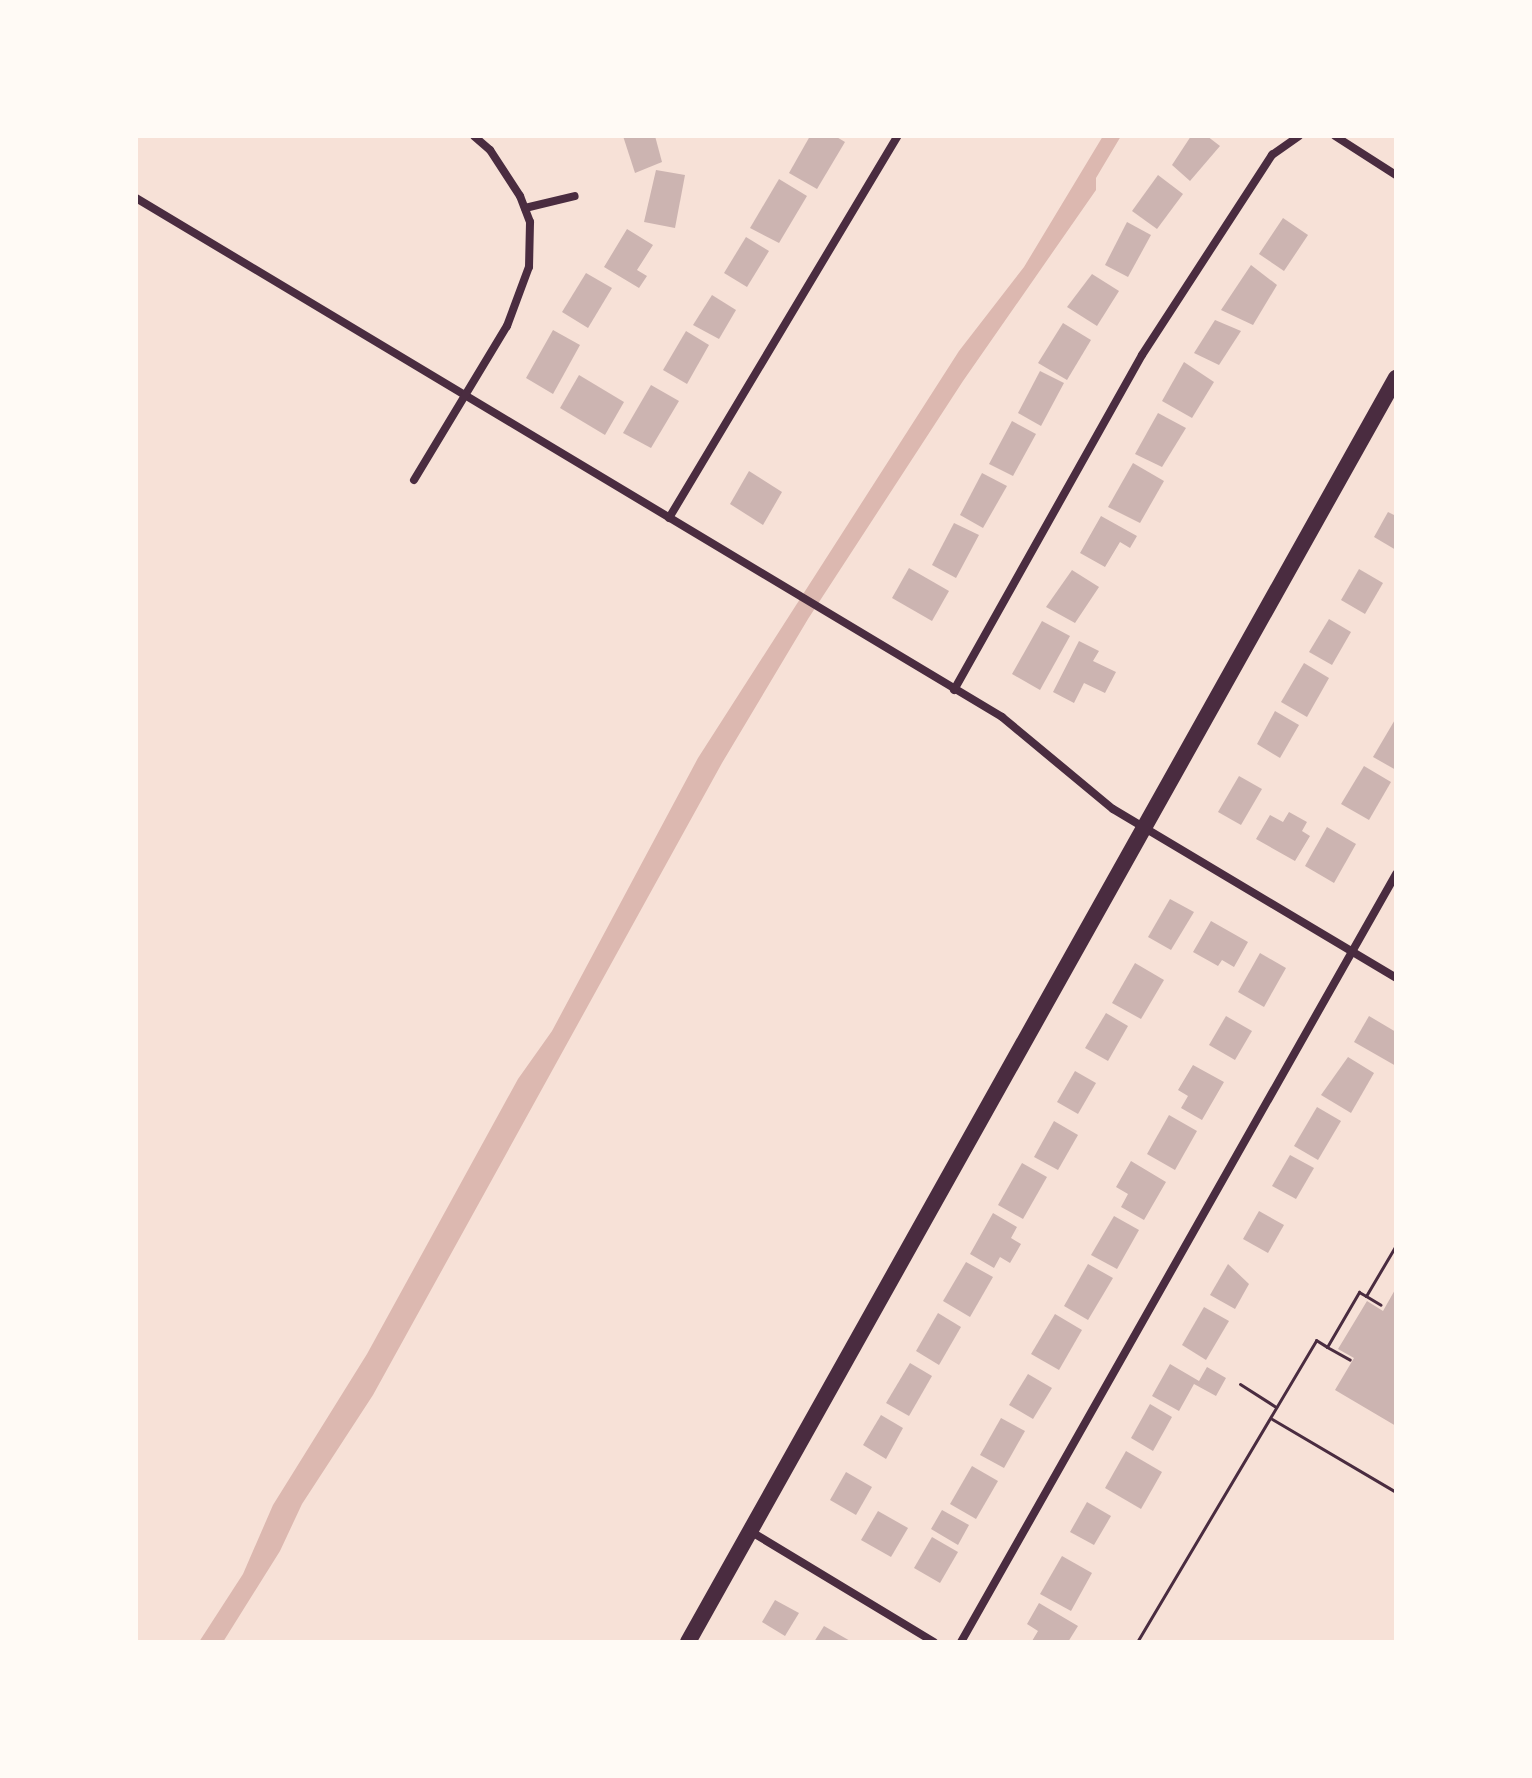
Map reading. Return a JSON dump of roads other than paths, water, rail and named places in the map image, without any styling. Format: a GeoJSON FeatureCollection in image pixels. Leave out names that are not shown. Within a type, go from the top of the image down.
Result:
{"type":"FeatureCollection","features":[{"type":"Feature","properties":{"kind":"main road"},"geometry":{"type":"LineString","coordinates":[[688,1642],[1396,378]]}},
{"type":"Feature","properties":{"kind":"street"},"geometry":{"type":"LineString","coordinates":[[414,480],[523,293],[532,243],[525,208],[501,165],[474,136]]}},
{"type":"Feature","properties":{"kind":"street"},"geometry":{"type":"LineString","coordinates":[[669,518],[898,136]]}},
{"type":"Feature","properties":{"kind":"street"},"geometry":{"type":"LineString","coordinates":[[954,690],[1142,355],[1272,155],[1299,136]]}},
{"type":"Feature","properties":{"kind":"street"},"geometry":{"type":"LineString","coordinates":[[1335,136],[1396,175]]}},
{"type":"Feature","properties":{"kind":"street"},"geometry":{"type":"LineString","coordinates":[[525,208],[575,196]]}},
{"type":"Feature","properties":{"kind":"street"},"geometry":{"type":"LineString","coordinates":[[136,198],[1012,724],[1096,797],[1396,978]]}},
{"type":"Feature","properties":{"kind":"street"},"geometry":{"type":"LineString","coordinates":[[961,1642],[1396,874]]}},
{"type":"Feature","properties":{"kind":"street"},"geometry":{"type":"LineString","coordinates":[[750,1531],[934,1642]]}}]}
